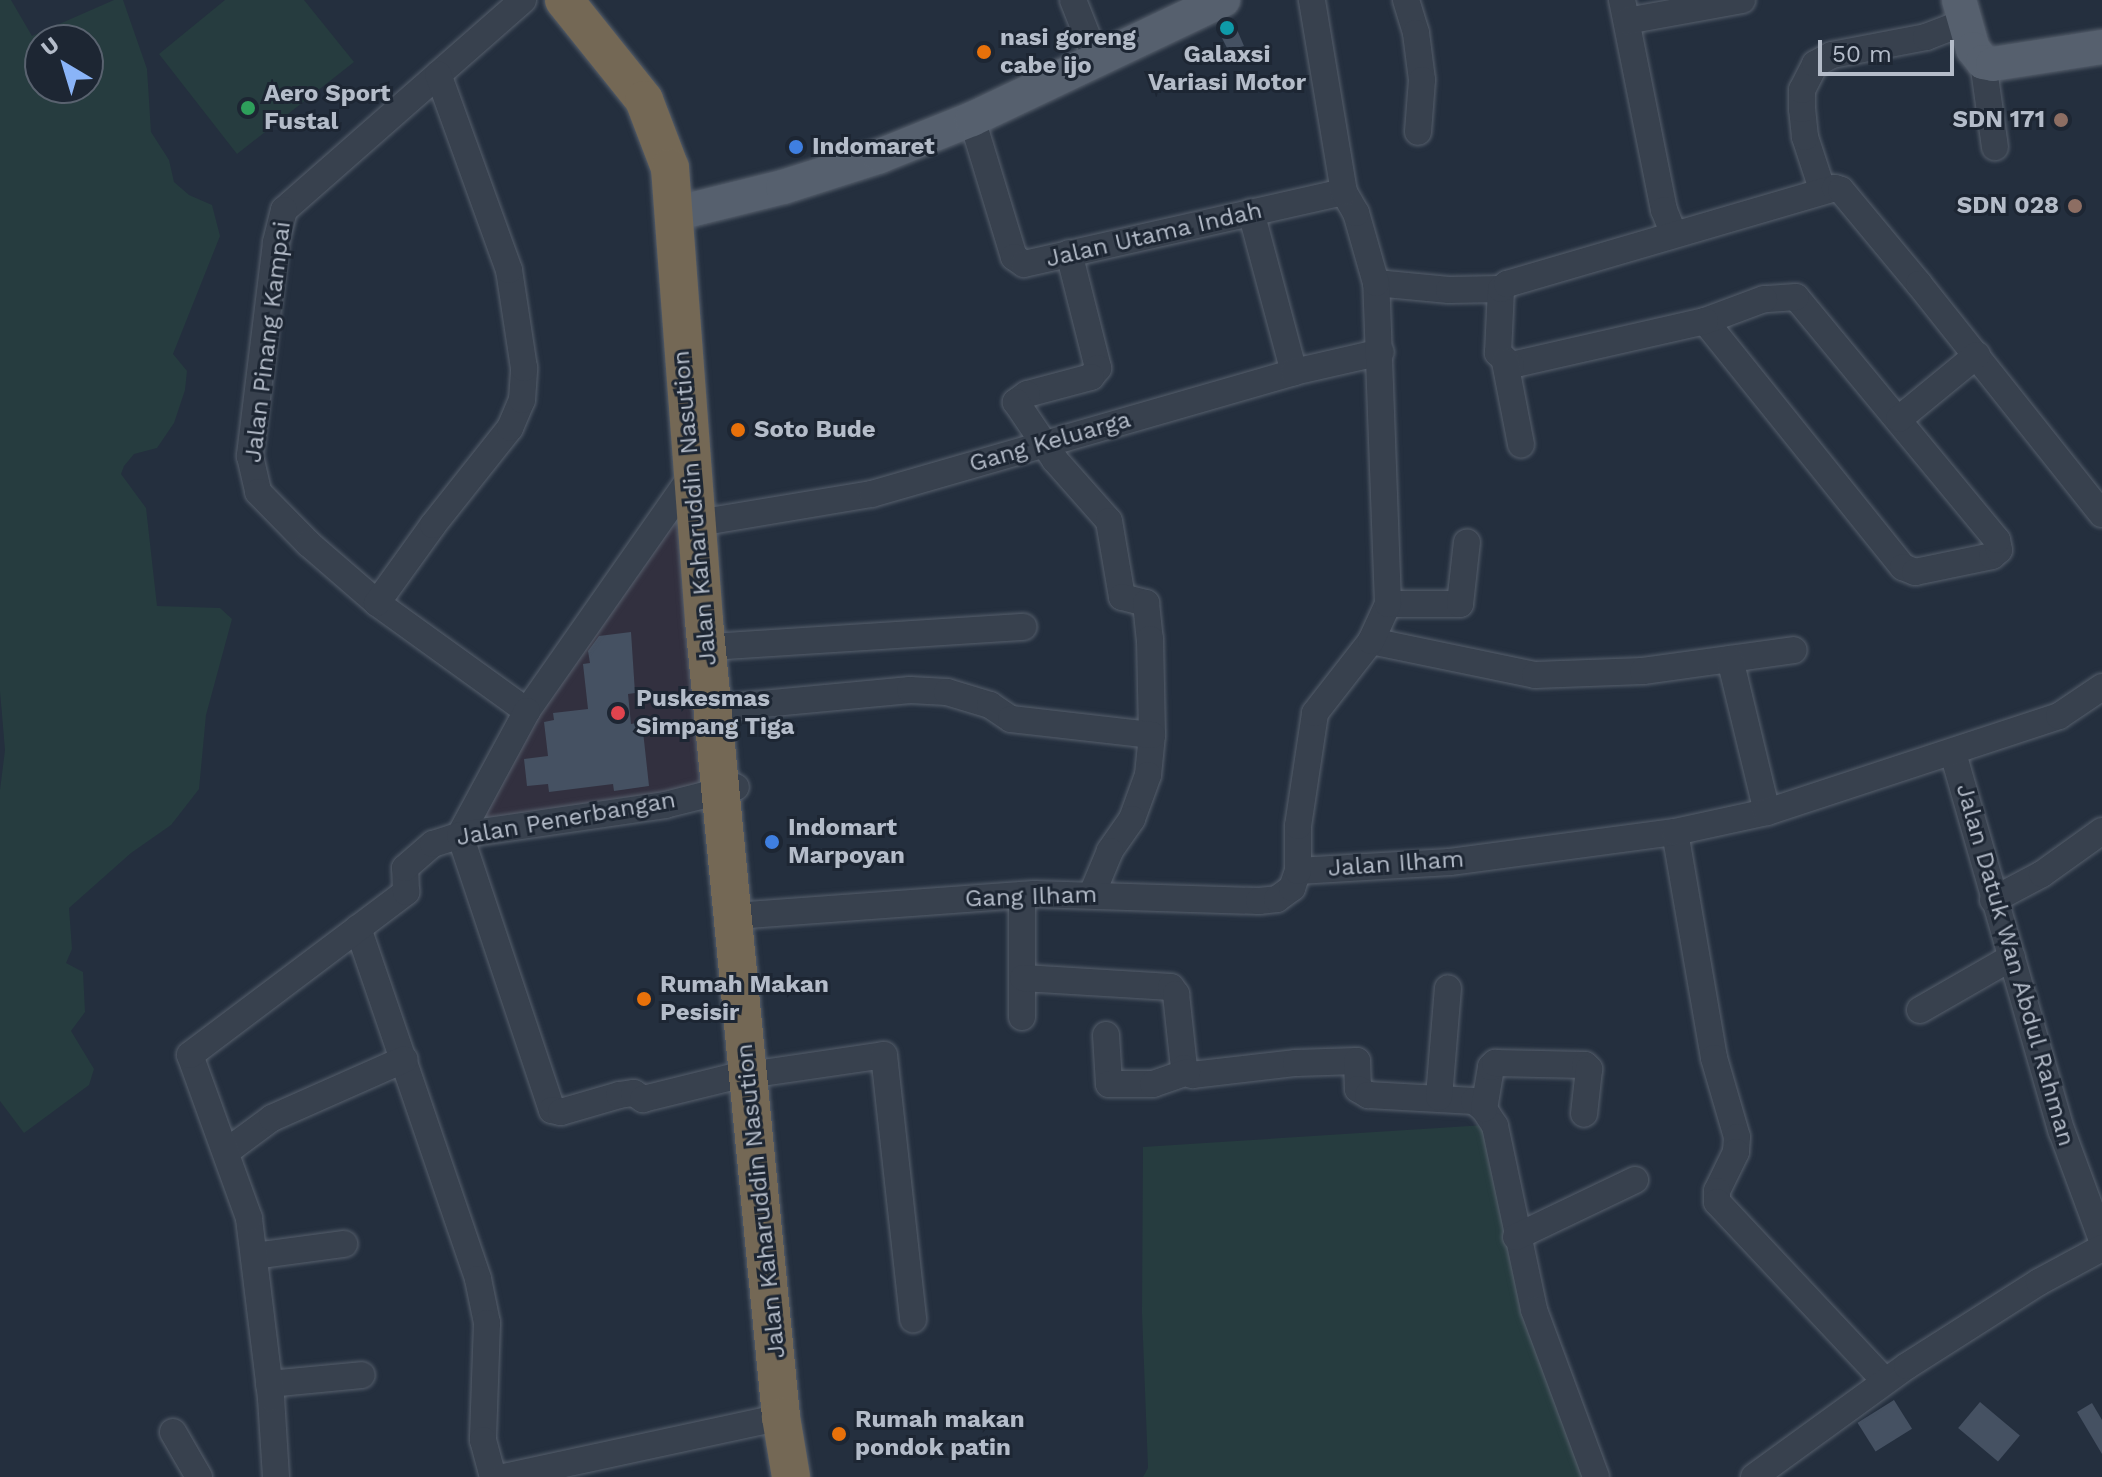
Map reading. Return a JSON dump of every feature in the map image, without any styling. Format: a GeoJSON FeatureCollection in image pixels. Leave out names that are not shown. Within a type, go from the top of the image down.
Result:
{"type":"FeatureCollection","features":[{"type":"Feature","properties":{"kind":"highway","name":"Jalan Kaharuddin Nasution"},"geometry":{"type":"LineString","coordinates":[[564,0],[644,100],[684,213],[703,470],[704,621],[748,915],[781,1417],[791,1477]]}},
{"type":"Feature","properties":{"kind":"highway","name":"Jalan Kaharuddin Nasution"},"geometry":{"type":"LineString","coordinates":[[590,0],[641,63],[669,108],[693,174],[684,213]]}},
{"type":"Feature","properties":{"kind":"highway","name":"Jalan Kaharuddin Nasution"},"geometry":{"type":"LineString","coordinates":[[703,470],[716,520],[731,707],[729,788],[758,1072],[801,1410],[817,1477]]}},
{"type":"Feature","properties":{"kind":"main road"},"geometry":{"type":"LineString","coordinates":[[684,213],[880,156],[972,119],[1223,0]]}},
{"type":"Feature","properties":{"kind":"main road"},"geometry":{"type":"LineString","coordinates":[[1961,12],[1973,49],[1983,62],[1993,64],[2102,47]]}},
{"type":"Feature","properties":{"kind":"street","name":"Jalan Pinang Kampai"},"geometry":{"type":"LineString","coordinates":[[523,0],[284,210],[276,243],[250,456],[258,492],[309,544],[377,603],[527,711]]}},
{"type":"Feature","properties":{"kind":"street"},"geometry":{"type":"LineString","coordinates":[[1073,0],[1096,58]]}},
{"type":"Feature","properties":{"kind":"street","name":"Jalan Ilham"},"geometry":{"type":"LineString","coordinates":[[1312,0],[1344,192],[1356,213],[1376,283],[1381,352],[1388,604],[1371,641],[1315,713],[1298,826],[1298,871],[1450,862],[1675,832],[1767,812],[1953,753]]}},
{"type":"Feature","properties":{"kind":"street"},"geometry":{"type":"LineString","coordinates":[[1406,0],[1416,33],[1422,80],[1418,132]]}},
{"type":"Feature","properties":{"kind":"street"},"geometry":{"type":"LineString","coordinates":[[1673,232],[1664,210],[1624,11],[1742,0]]}},
{"type":"Feature","properties":{"kind":"street"},"geometry":{"type":"LineString","coordinates":[[1822,189],[1805,137],[1802,109],[1802,90],[1811,70],[1832,55],[1926,37],[1961,12]]}},
{"type":"Feature","properties":{"kind":"street"},"geometry":{"type":"LineString","coordinates":[[1983,62],[1995,147]]}},
{"type":"Feature","properties":{"kind":"street"},"geometry":{"type":"LineString","coordinates":[[377,603],[433,525],[510,428],[522,400],[522,342],[509,270],[438,74]]}},
{"type":"Feature","properties":{"kind":"street","name":"Jalan Utama Indah"},"geometry":{"type":"LineString","coordinates":[[972,119],[1014,257],[1024,264],[1344,192]]}},
{"type":"Feature","properties":{"kind":"street"},"geometry":{"type":"LineString","coordinates":[[1376,283],[1449,290],[1501,289],[1521,278],[1673,232],[1822,189],[1841,190],[1977,355],[2102,514]]}},
{"type":"Feature","properties":{"kind":"street"},"geometry":{"type":"LineString","coordinates":[[1251,212],[1294,372]]}},
{"type":"Feature","properties":{"kind":"street"},"geometry":{"type":"LineString","coordinates":[[1069,253],[1098,364],[1091,377],[1016,400],[1043,443],[1109,521],[1122,597],[1146,603],[1152,735],[1148,775],[1132,819],[1110,851],[1092,894]]}},
{"type":"Feature","properties":{"kind":"street"},"geometry":{"type":"LineString","coordinates":[[1501,289],[1498,353],[1511,365],[1705,321],[1764,299],[1796,297],[1997,540],[1999,550],[1992,556],[1915,572],[1903,567],[1705,321]]}},
{"type":"Feature","properties":{"kind":"street","name":"Gang Keluarga"},"geometry":{"type":"LineString","coordinates":[[716,520],[872,494],[1294,372],[1381,352]]}},
{"type":"Feature","properties":{"kind":"street"},"geometry":{"type":"LineString","coordinates":[[1899,419],[1977,355]]}},
{"type":"Feature","properties":{"kind":"street"},"geometry":{"type":"LineString","coordinates":[[1505,362],[1521,444]]}},
{"type":"Feature","properties":{"kind":"street"},"geometry":{"type":"LineString","coordinates":[[703,470],[527,711],[460,835],[540,1080],[556,1113],[619,1095],[634,1093],[643,1099],[758,1072],[884,1055],[913,1319]]}},
{"type":"Feature","properties":{"kind":"street"},"geometry":{"type":"LineString","coordinates":[[1388,604],[1460,604],[1467,542]]}},
{"type":"Feature","properties":{"kind":"street"},"geometry":{"type":"LineString","coordinates":[[727,646],[1023,627]]}},
{"type":"Feature","properties":{"kind":"street"},"geometry":{"type":"LineString","coordinates":[[1371,641],[1535,675],[1643,671],[1794,650]]}},
{"type":"Feature","properties":{"kind":"street"},"geometry":{"type":"LineString","coordinates":[[1730,659],[1767,812]]}},
{"type":"Feature","properties":{"kind":"street","name":"Jalan Datuk Wan Abdul Rahman"},"geometry":{"type":"LineString","coordinates":[[2102,687],[2059,716],[1953,753],[2062,1132],[2102,1240]]}},
{"type":"Feature","properties":{"kind":"street"},"geometry":{"type":"LineString","coordinates":[[731,707],[923,691],[947,692],[990,705],[1011,719],[1152,735]]}},
{"type":"Feature","properties":{"kind":"street","name":"Jalan Penerbangan"},"geometry":{"type":"LineString","coordinates":[[358,928],[406,892],[405,868],[433,844],[460,835],[665,805],[729,788]]}},
{"type":"Feature","properties":{"kind":"street"},"geometry":{"type":"LineString","coordinates":[[1993,900],[2042,874],[2102,831]]}},
{"type":"Feature","properties":{"kind":"street"},"geometry":{"type":"LineString","coordinates":[[1675,832],[1714,1058],[1737,1137],[1736,1152],[1717,1191],[1717,1202],[1885,1381]]}},
{"type":"Feature","properties":{"kind":"street","name":"Gang Ilham"},"geometry":{"type":"LineString","coordinates":[[748,915],[1022,895],[1092,894],[1259,901],[1285,895],[1298,871]]}},
{"type":"Feature","properties":{"kind":"street"},"geometry":{"type":"LineString","coordinates":[[1022,895],[1022,1017]]}},
{"type":"Feature","properties":{"kind":"street"},"geometry":{"type":"LineString","coordinates":[[276,1477],[269,1384],[249,1218],[190,1055],[358,928],[478,1279],[487,1323],[483,1440],[493,1477]]}},
{"type":"Feature","properties":{"kind":"street"},"geometry":{"type":"LineString","coordinates":[[1920,1010],[2012,957]]}},
{"type":"Feature","properties":{"kind":"street"},"geometry":{"type":"LineString","coordinates":[[1023,978],[1171,987],[1176,994],[1187,1072]]}},
{"type":"Feature","properties":{"kind":"street"},"geometry":{"type":"LineString","coordinates":[[1439,1097],[1448,988]]}},
{"type":"Feature","properties":{"kind":"street"},"geometry":{"type":"LineString","coordinates":[[1106,1035],[1109,1084],[1153,1084],[1187,1072],[1192,1075],[1296,1063],[1357,1061],[1358,1089],[1368,1095],[1474,1101],[1484,1109],[1495,1126],[1516,1237],[1534,1310],[1596,1477]]}},
{"type":"Feature","properties":{"kind":"street"},"geometry":{"type":"LineString","coordinates":[[226,1152],[272,1118],[405,1059]]}},
{"type":"Feature","properties":{"kind":"street"},"geometry":{"type":"LineString","coordinates":[[1484,1109],[1491,1067],[1495,1063],[1585,1065],[1589,1069],[1584,1114]]}},
{"type":"Feature","properties":{"kind":"street"},"geometry":{"type":"LineString","coordinates":[[1516,1237],[1635,1180]]}},
{"type":"Feature","properties":{"kind":"street"},"geometry":{"type":"LineString","coordinates":[[255,1256],[344,1244]]}},
{"type":"Feature","properties":{"kind":"street"},"geometry":{"type":"LineString","coordinates":[[1754,1477],[1885,1381],[2039,1282],[2102,1248]]}},
{"type":"Feature","properties":{"kind":"street"},"geometry":{"type":"LineString","coordinates":[[269,1384],[362,1375]]}},
{"type":"Feature","properties":{"kind":"street"},"geometry":{"type":"LineString","coordinates":[[504,1477],[781,1417]]}},
{"type":"Feature","properties":{"kind":"street"},"geometry":{"type":"LineString","coordinates":[[173,1432],[199,1477]]}},
{"type":"Feature","properties":{"kind":"shaded area","name":"Puskesmas Simpang Tiga"},"geometry":{"type":"Polygon","coordinates":[[[673,521],[683,526],[711,785],[479,825],[580,641],[673,521]]]}},
{"type":"Feature","properties":{"kind":"green space"},"geometry":{"type":"Polygon","coordinates":[[[0,0],[11,0],[25,24],[24,104],[104,104],[104,24],[59,24],[114,0],[123,0],[147,69],[151,132],[169,160],[174,182],[189,195],[212,205],[220,236],[173,354],[187,371],[185,390],[174,423],[157,448],[134,454],[121,474],[146,508],[157,606],[220,608],[232,619],[206,715],[199,789],[171,825],[131,853],[69,908],[72,949],[66,963],[83,972],[85,1012],[71,1031],[94,1069],[89,1085],[24,1133],[0,1101],[0,790],[5,750],[0,691],[0,0]]]}},
{"type":"Feature","properties":{"kind":"green space","name":"Aero Sport Fustal"},"geometry":{"type":"Polygon","coordinates":[[[225,0],[304,0],[354,62],[237,154],[159,54],[225,0]]]}},
{"type":"Feature","properties":{"kind":"green space"},"geometry":{"type":"Polygon","coordinates":[[[1485,1125],[1587,1477],[1143,1477],[1148,1468],[1142,1313],[1143,1147],[1485,1125]]]}},
{"type":"Feature","properties":{"kind":"building","name":"Galaxsi Variasi Motor"},"geometry":{"type":"Polygon","coordinates":[[[1232,18],[1244,46],[1228,50],[1216,26],[1232,18]]]}},
{"type":"Feature","properties":{"kind":"building"},"geometry":{"type":"Polygon","coordinates":[[[631,632],[635,693],[628,694],[631,724],[642,722],[649,786],[614,791],[613,784],[549,792],[548,784],[527,786],[524,759],[548,756],[544,722],[554,720],[553,713],[588,709],[583,664],[590,663],[588,651],[599,636],[631,632]]]}},
{"type":"Feature","properties":{"kind":"building"},"geometry":{"type":"Polygon","coordinates":[[[1894,1400],[1912,1429],[1876,1452],[1858,1423],[1894,1400]]]}},
{"type":"Feature","properties":{"kind":"building"},"geometry":{"type":"Polygon","coordinates":[[[1980,1402],[2020,1435],[1998,1461],[1958,1428],[1980,1402]]]}},
{"type":"Feature","properties":{"kind":"building"},"geometry":{"type":"Polygon","coordinates":[[[2092,1403],[2102,1420],[2102,1454],[2077,1412],[2092,1403]]]}},
{"type":"Feature","properties":{"kind":"place","name":"Galaxsi Variasi Motor"},"geometry":{"type":"Point","coordinates":[1227,28]}},
{"type":"Feature","properties":{"kind":"place","name":"nasi goreng cabe ijo"},"geometry":{"type":"Point","coordinates":[984,52]}},
{"type":"Feature","properties":{"kind":"place","name":"Aero Sport Fustal"},"geometry":{"type":"Point","coordinates":[248,108]}},
{"type":"Feature","properties":{"kind":"place","name":"SDN 171"},"geometry":{"type":"Point","coordinates":[2061,120]}},
{"type":"Feature","properties":{"kind":"place","name":"Indomaret"},"geometry":{"type":"Point","coordinates":[796,147]}},
{"type":"Feature","properties":{"kind":"place","name":"SDN 028"},"geometry":{"type":"Point","coordinates":[2075,206]}},
{"type":"Feature","properties":{"kind":"place","name":"Soto Bude"},"geometry":{"type":"Point","coordinates":[738,430]}},
{"type":"Feature","properties":{"kind":"place","name":"Puskesmas Simpang Tiga"},"geometry":{"type":"Point","coordinates":[618,713]}},
{"type":"Feature","properties":{"kind":"place","name":"Indomart Marpoyan"},"geometry":{"type":"Point","coordinates":[772,842]}},
{"type":"Feature","properties":{"kind":"place","name":"Rumah Makan Pesisir"},"geometry":{"type":"Point","coordinates":[644,999]}},
{"type":"Feature","properties":{"kind":"place","name":"Rumah makan pondok patin"},"geometry":{"type":"Point","coordinates":[839,1434]}}]}
